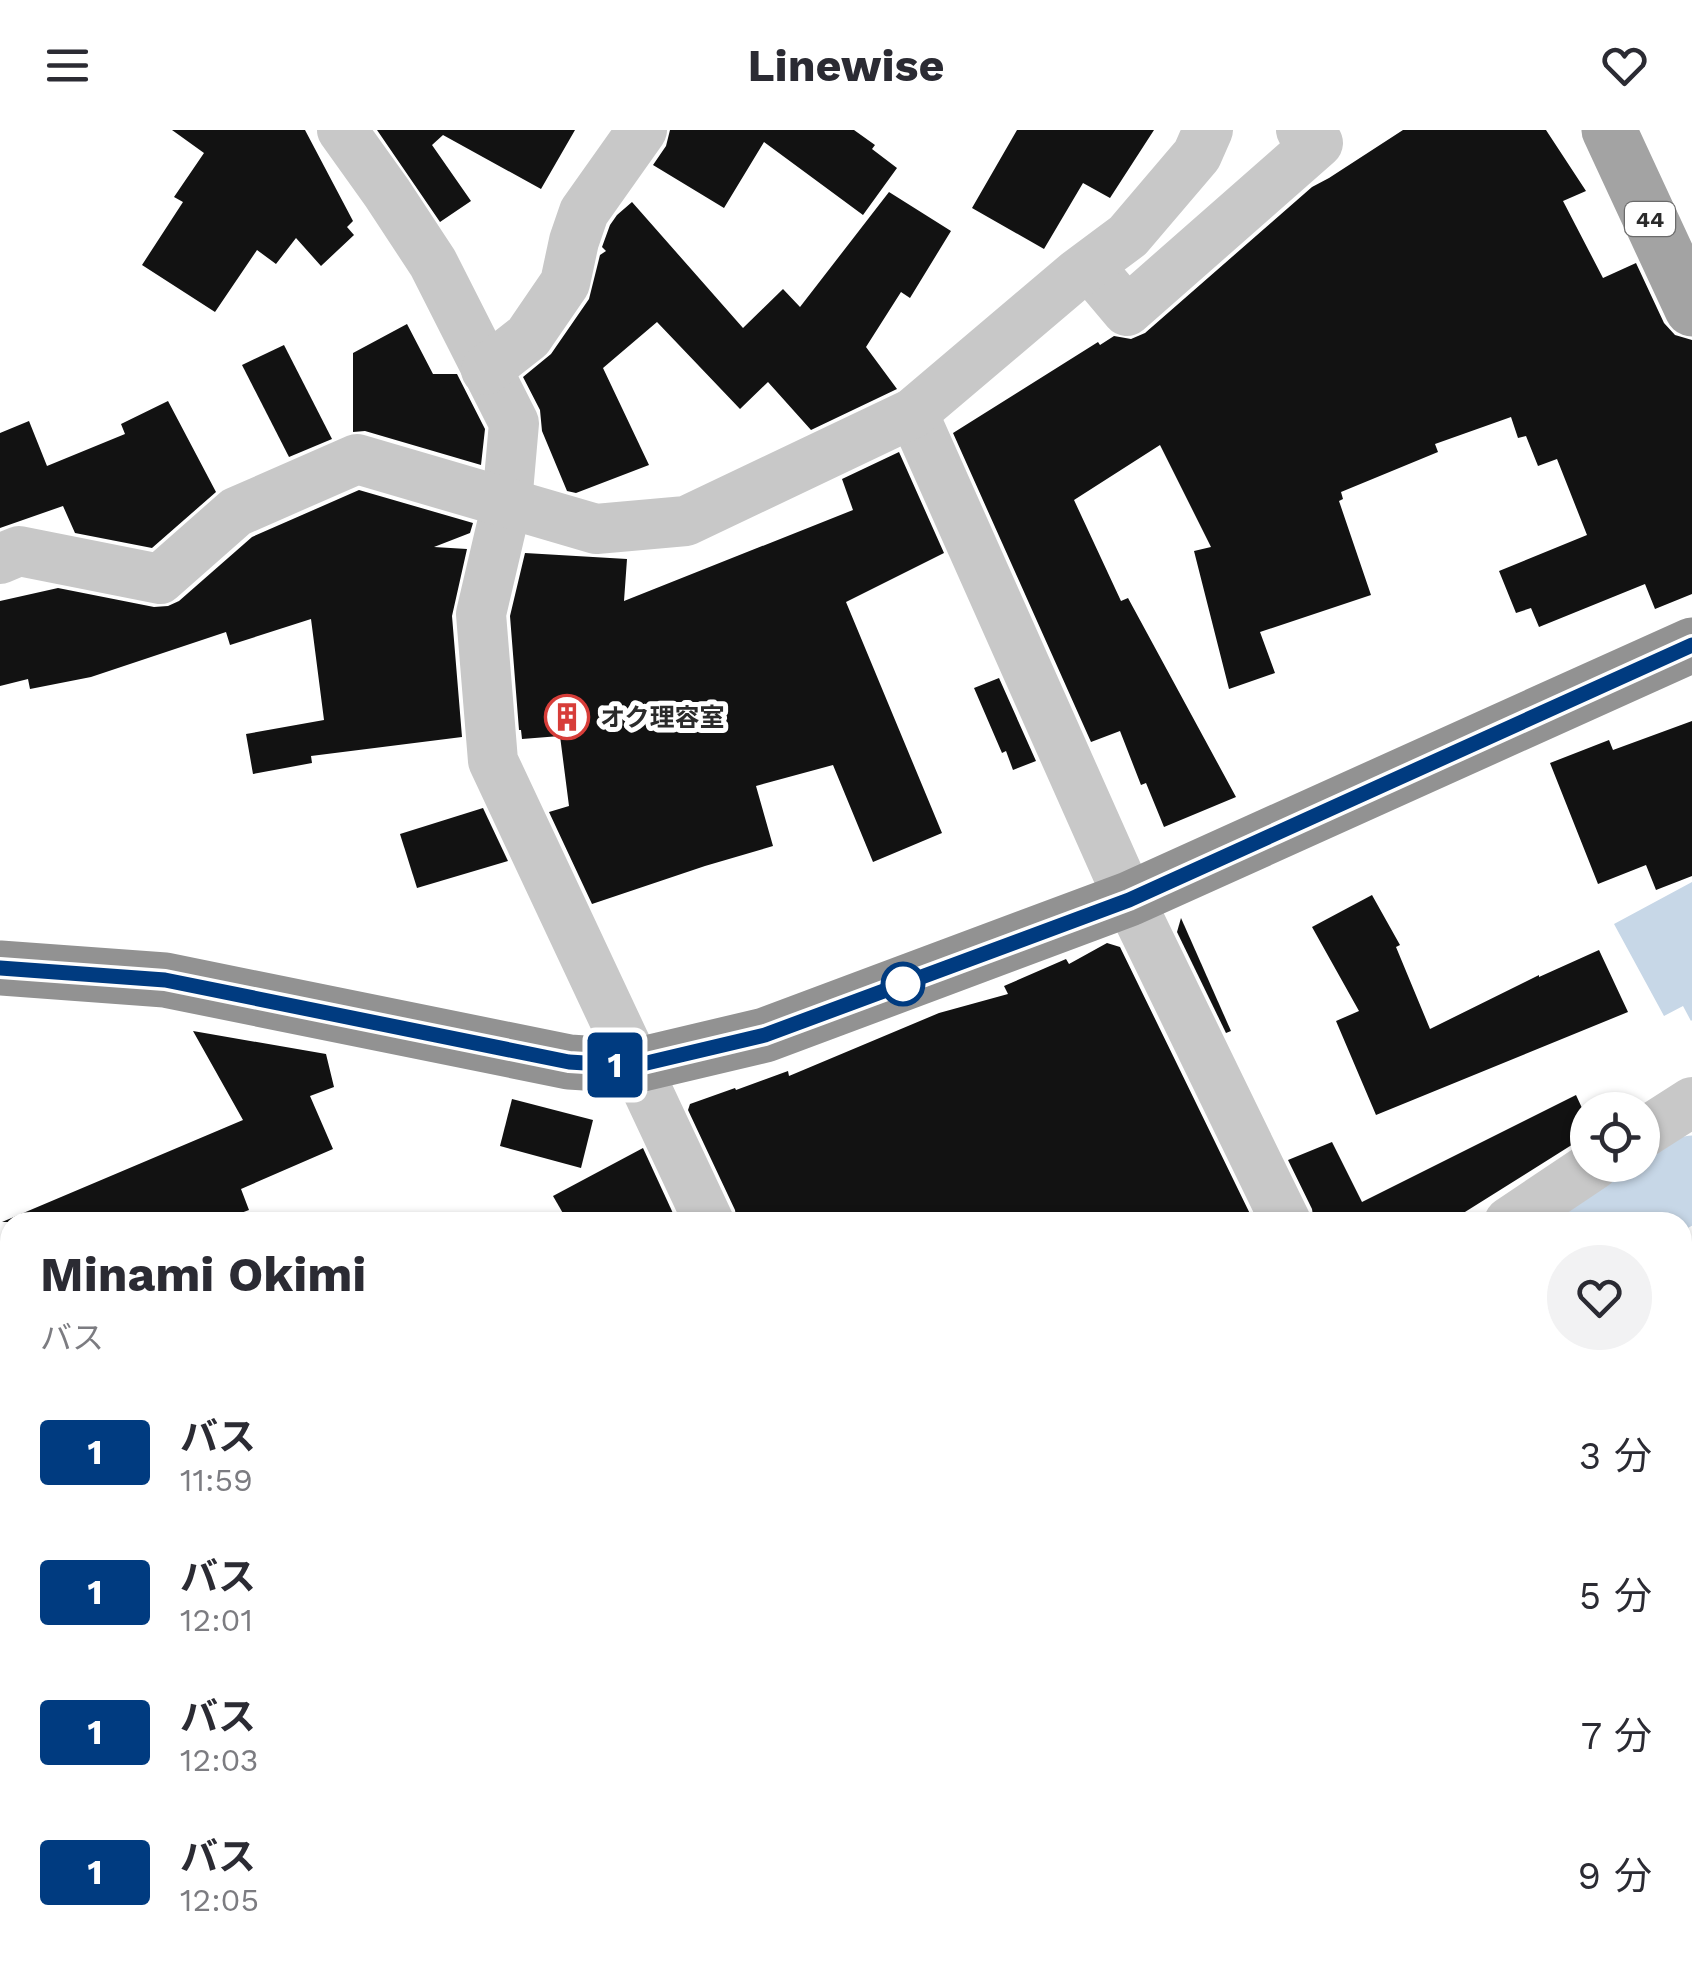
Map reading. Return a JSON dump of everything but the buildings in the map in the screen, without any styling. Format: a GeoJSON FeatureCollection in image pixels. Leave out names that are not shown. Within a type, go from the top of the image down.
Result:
{"type":"FeatureCollection","features":[{"type":"Feature","properties":{"kind":"highway"},"geometry":{"type":"LineString","coordinates":[[0,968],[165,980],[569,1062],[634,1066],[765,1035],[1129,900],[1692,645]]}},
{"type":"Feature","properties":{"kind":"main road","name":"44"},"geometry":{"type":"LineString","coordinates":[[1609,130],[1692,308]]}},
{"type":"Feature","properties":{"kind":"street"},"geometry":{"type":"LineString","coordinates":[[342,130],[433,263],[514,423],[507,503],[481,614],[493,761],[704,1212]]}},
{"type":"Feature","properties":{"kind":"street"},"geometry":{"type":"LineString","coordinates":[[486,370],[528,337],[566,283],[584,212],[642,130]]}},
{"type":"Feature","properties":{"kind":"street"},"geometry":{"type":"LineString","coordinates":[[0,560],[19,551],[160,579],[236,512],[357,459],[596,529],[686,521],[913,412],[1128,236],[1198,156],[1208,130]]}},
{"type":"Feature","properties":{"kind":"street"},"geometry":{"type":"LineString","coordinates":[[1089,266],[1127,311],[1318,143],[1301,130]]}},
{"type":"Feature","properties":{"kind":"street"},"geometry":{"type":"LineString","coordinates":[[913,412],[1129,900],[1281,1212]]}},
{"type":"Feature","properties":{"kind":"street"},"geometry":{"type":"LineString","coordinates":[[1660,1122],[1692,1102]]}},
{"type":"Feature","properties":{"kind":"street"},"geometry":{"type":"LineString","coordinates":[[1524,1212],[1570,1181]]}},
{"type":"Feature","properties":{"kind":"water"},"geometry":{"type":"Polygon","coordinates":[[[1692,882],[1691,1021],[1683,1006],[1664,1016],[1614,924],[1692,882]]]}},
{"type":"Feature","properties":{"kind":"waterway"},"geometry":{"type":"LineString","coordinates":[[1626,1212],[1692,1178]]}},
{"type":"Feature","properties":{"kind":"bus line","name":"1"},"geometry":{"type":"LineString","coordinates":[[0,968],[165,980],[569,1062],[634,1066],[765,1035],[1129,900],[1692,645]]}},
{"type":"Feature","properties":{"kind":"place","name":"オク理容室"},"geometry":{"type":"Point","coordinates":[567,717]}}]}
